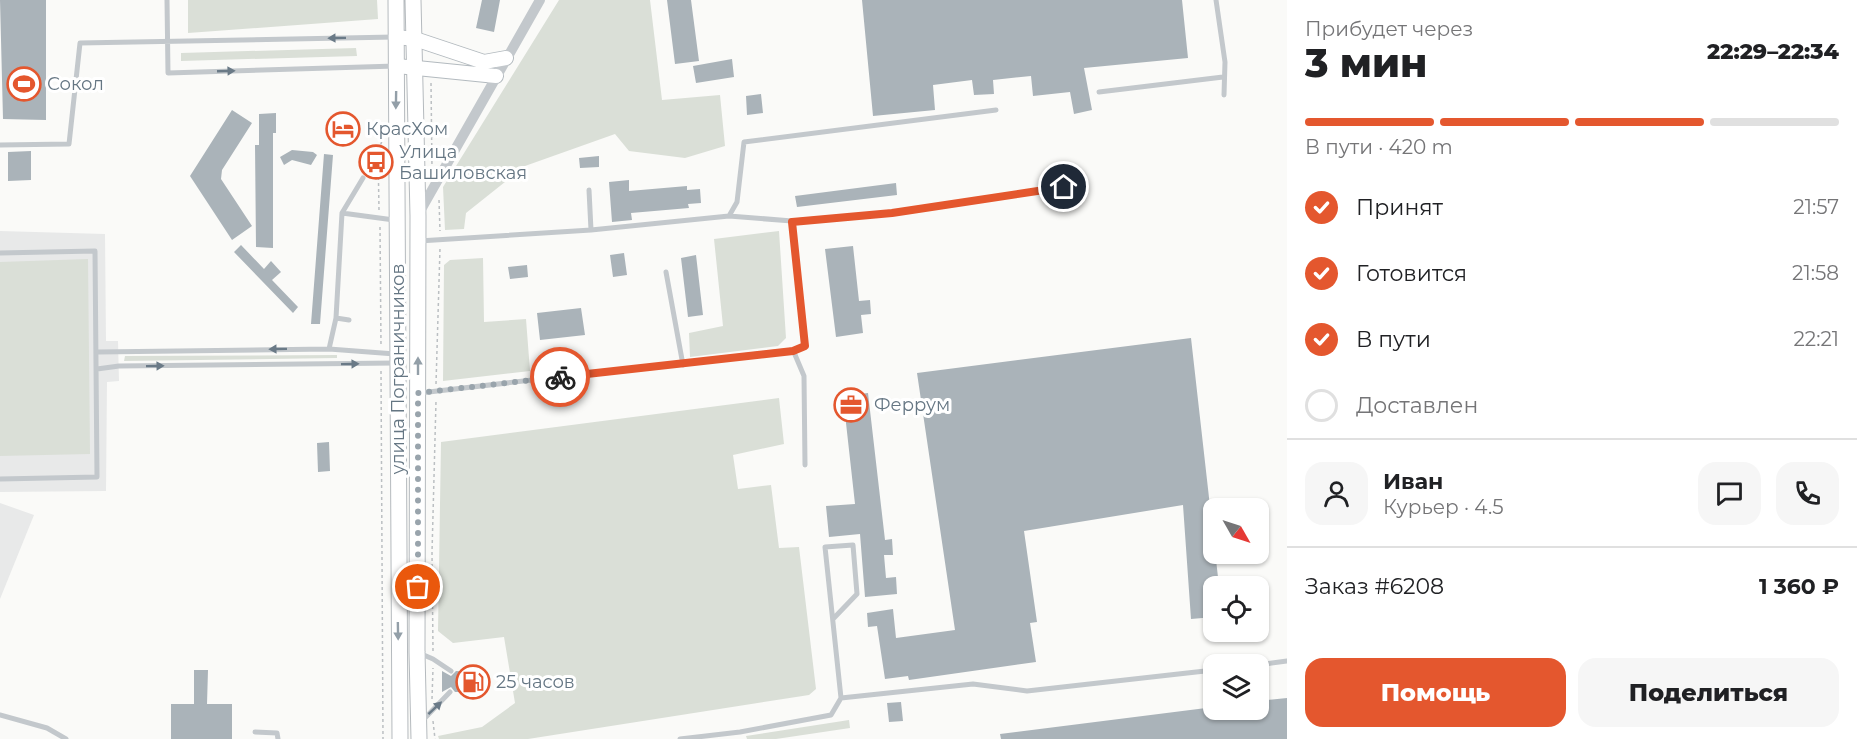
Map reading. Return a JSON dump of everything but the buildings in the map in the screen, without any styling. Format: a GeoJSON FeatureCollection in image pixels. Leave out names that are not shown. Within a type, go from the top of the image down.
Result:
{"type":"FeatureCollection","features":[{"type":"Feature","properties":{"kind":"main road","name":"улица Пограничников"},"geometry":{"type":"LineString","coordinates":[[396,0],[400,739]]}},
{"type":"Feature","properties":{"kind":"main road","name":"улица Пограничников"},"geometry":{"type":"LineString","coordinates":[[413,0],[418,216],[417,652],[419,739]]}},
{"type":"Feature","properties":{"kind":"main road"},"geometry":{"type":"LineString","coordinates":[[396,37],[415,39],[484,62],[506,58]]}},
{"type":"Feature","properties":{"kind":"main road"},"geometry":{"type":"LineString","coordinates":[[397,66],[415,66],[496,76]]}},
{"type":"Feature","properties":{"kind":"main road"},"geometry":{"type":"LineString","coordinates":[[399,526],[402,534],[407,537],[415,530],[418,519]]}},
{"type":"Feature","properties":{"kind":"main road"},"geometry":{"type":"LineString","coordinates":[[398,588],[408,577],[418,587]]}},
{"type":"Feature","properties":{"kind":"street"},"geometry":{"type":"LineString","coordinates":[[418,216],[540,0]]}},
{"type":"Feature","properties":{"kind":"lane"},"geometry":{"type":"LineString","coordinates":[[166,0],[168,73],[397,66]]}},
{"type":"Feature","properties":{"kind":"lane"},"geometry":{"type":"LineString","coordinates":[[1216,0],[1225,62],[1224,95]]}},
{"type":"Feature","properties":{"kind":"lane"},"geometry":{"type":"LineString","coordinates":[[0,145],[69,144],[80,43],[396,37]]}},
{"type":"Feature","properties":{"kind":"lane"},"geometry":{"type":"LineString","coordinates":[[1100,92],[1223,77]]}},
{"type":"Feature","properties":{"kind":"lane"},"geometry":{"type":"LineString","coordinates":[[729,216],[737,202],[744,142],[996,110]]}},
{"type":"Feature","properties":{"kind":"lane"},"geometry":{"type":"LineString","coordinates":[[329,348],[336,318],[342,213],[363,178]]}},
{"type":"Feature","properties":{"kind":"lane"},"geometry":{"type":"LineString","coordinates":[[418,242],[591,230],[729,216],[792,222],[892,213],[1064,187]]}},
{"type":"Feature","properties":{"kind":"lane"},"geometry":{"type":"LineString","coordinates":[[589,190],[591,230]]}},
{"type":"Feature","properties":{"kind":"lane"},"geometry":{"type":"LineString","coordinates":[[342,213],[396,220]]}},
{"type":"Feature","properties":{"kind":"lane"},"geometry":{"type":"LineString","coordinates":[[418,393],[683,365],[793,351],[805,346],[792,222]]}},
{"type":"Feature","properties":{"kind":"lane"},"geometry":{"type":"LineString","coordinates":[[0,253],[95,251],[98,352],[97,477],[0,479]]}},
{"type":"Feature","properties":{"kind":"lane"},"geometry":{"type":"LineString","coordinates":[[666,272],[683,365]]}},
{"type":"Feature","properties":{"kind":"lane"},"geometry":{"type":"LineString","coordinates":[[336,318],[349,320]]}},
{"type":"Feature","properties":{"kind":"lane"},"geometry":{"type":"LineString","coordinates":[[98,352],[329,348],[381,353],[399,359]]}},
{"type":"Feature","properties":{"kind":"lane"},"geometry":{"type":"LineString","coordinates":[[793,351],[804,376],[805,465]]}},
{"type":"Feature","properties":{"kind":"lane"},"geometry":{"type":"LineString","coordinates":[[97,369],[119,366],[381,364],[399,359]]}},
{"type":"Feature","properties":{"kind":"lane"},"geometry":{"type":"LineString","coordinates":[[680,739],[740,732],[831,715],[841,698],[825,547],[853,545],[857,594],[833,619]]}},
{"type":"Feature","properties":{"kind":"lane"},"geometry":{"type":"LineString","coordinates":[[417,652],[451,671]]}},
{"type":"Feature","properties":{"kind":"lane"},"geometry":{"type":"LineString","coordinates":[[1269,663],[1287,661]]}},
{"type":"Feature","properties":{"kind":"lane"},"geometry":{"type":"LineString","coordinates":[[841,698],[973,684],[1027,691],[1203,671]]}},
{"type":"Feature","properties":{"kind":"lane"},"geometry":{"type":"LineString","coordinates":[[419,723],[450,692]]}},
{"type":"Feature","properties":{"kind":"lane"},"geometry":{"type":"LineString","coordinates":[[0,715],[47,728],[66,739]]}},
{"type":"Feature","properties":{"kind":"lane"},"geometry":{"type":"LineString","coordinates":[[255,732],[278,733],[278,739]]}},
{"type":"Feature","properties":{"kind":"lane"},"geometry":{"type":"LineString","coordinates":[[740,732],[741,739]]}},
{"type":"Feature","properties":{"kind":"path"},"geometry":{"type":"LineString","coordinates":[[432,69],[432,176],[439,185],[440,242],[432,554],[432,710],[435,739]]}},
{"type":"Feature","properties":{"kind":"path"},"geometry":{"type":"LineString","coordinates":[[381,353],[378,152],[384,135]]}},
{"type":"Feature","properties":{"kind":"path"},"geometry":{"type":"LineString","coordinates":[[381,364],[383,739]]}},
{"type":"Feature","properties":{"kind":"shaded area"},"geometry":{"type":"Polygon","coordinates":[[[188,0],[377,0],[378,19],[188,33],[188,0]]]}},
{"type":"Feature","properties":{"kind":"shaded area"},"geometry":{"type":"Polygon","coordinates":[[[559,0],[650,0],[662,100],[720,95],[725,146],[685,158],[629,151],[615,134],[525,166],[466,213],[464,229],[445,230],[443,187],[559,0]]]}},
{"type":"Feature","properties":{"kind":"shaded area"},"geometry":{"type":"Polygon","coordinates":[[[356,48],[357,56],[181,61],[181,53],[356,48]]]}},
{"type":"Feature","properties":{"kind":"shaded area"},"geometry":{"type":"Polygon","coordinates":[[[0,231],[105,234],[106,341],[118,341],[119,381],[107,382],[106,491],[0,492],[0,231]]]}},
{"type":"Feature","properties":{"kind":"shaded area"},"geometry":{"type":"Polygon","coordinates":[[[779,231],[786,338],[778,346],[690,357],[689,333],[723,326],[714,239],[779,231]]]}},
{"type":"Feature","properties":{"kind":"shaded area"},"geometry":{"type":"Polygon","coordinates":[[[483,258],[484,322],[526,319],[530,371],[443,381],[444,265],[450,260],[483,258]]]}},
{"type":"Feature","properties":{"kind":"shaded area"},"geometry":{"type":"Polygon","coordinates":[[[88,259],[90,454],[0,456],[0,262],[88,259]]]}},
{"type":"Feature","properties":{"kind":"shaded area"},"geometry":{"type":"Polygon","coordinates":[[[337,355],[337,358],[124,361],[125,356],[337,355]]]}},
{"type":"Feature","properties":{"kind":"shaded area"},"geometry":{"type":"Polygon","coordinates":[[[779,398],[784,444],[733,455],[738,489],[771,485],[779,548],[799,547],[816,689],[809,695],[528,739],[439,739],[438,736],[482,727],[515,703],[504,637],[453,643],[438,631],[441,442],[779,398]]]}},
{"type":"Feature","properties":{"kind":"shaded area"},"geometry":{"type":"Polygon","coordinates":[[[0,503],[34,515],[0,599],[0,503]]]}},
{"type":"Feature","properties":{"kind":"shaded area"},"geometry":{"type":"Polygon","coordinates":[[[849,720],[850,728],[776,739],[747,739],[746,736],[849,720]]]}},
{"type":"Feature","properties":{"kind":"way so far"},"geometry":{"type":"LineString","coordinates":[[418,587],[418,393],[560,377]]}},
{"type":"Feature","properties":{"kind":"place","name":"Сокол"},"geometry":{"type":"Point","coordinates":[24,84]}},
{"type":"Feature","properties":{"kind":"place","name":"КрасХом"},"geometry":{"type":"Point","coordinates":[343,129]}},
{"type":"Feature","properties":{"kind":"place","name":"Улица Башиловская"},"geometry":{"type":"Point","coordinates":[376,162]}},
{"type":"Feature","properties":{"kind":"place","name":"Феррум"},"geometry":{"type":"Point","coordinates":[851,405]}},
{"type":"Feature","properties":{"kind":"place","name":"25 часов"},"geometry":{"type":"Point","coordinates":[473,682]}},
{"type":"Feature","properties":{"kind":"route"},"geometry":{"type":"LineString","coordinates":[[560,377],[683,365],[793,351],[805,346],[792,222],[892,213],[1064,187]]}}]}
